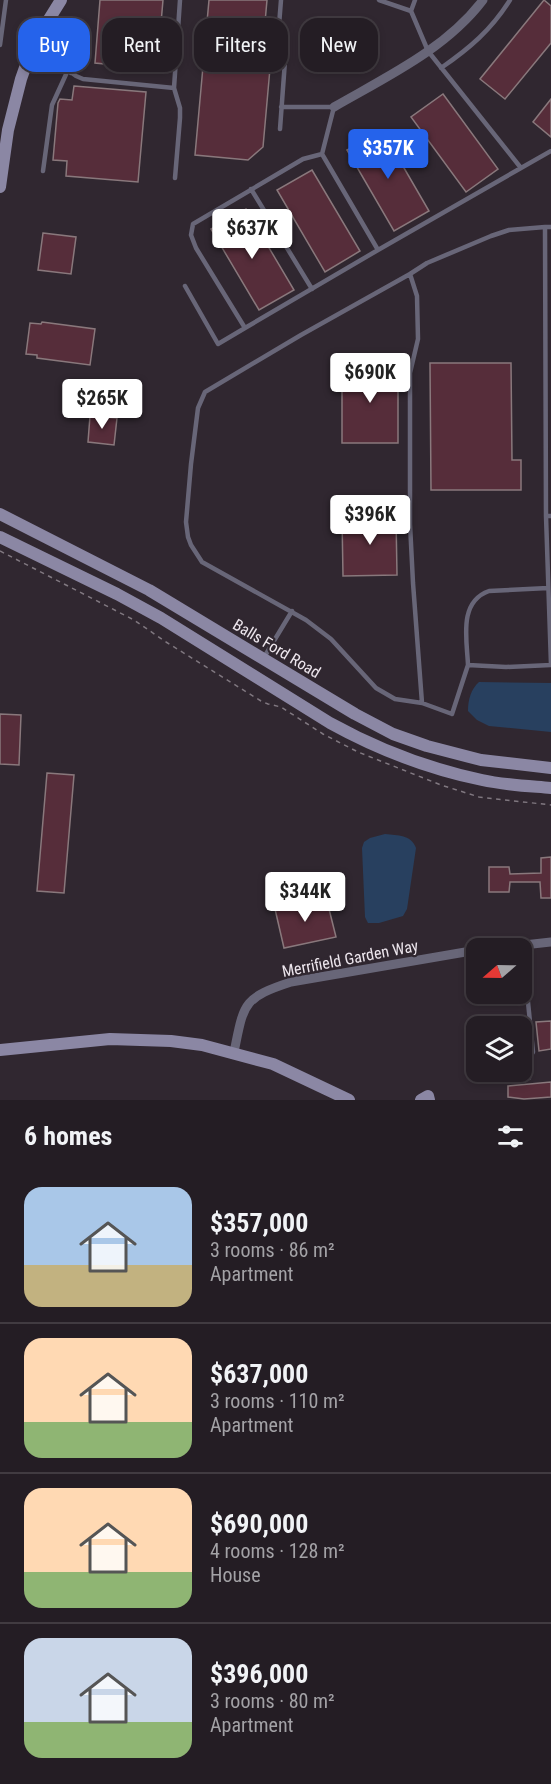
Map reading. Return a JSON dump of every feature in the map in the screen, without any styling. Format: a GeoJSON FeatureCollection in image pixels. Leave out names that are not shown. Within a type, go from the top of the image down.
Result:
{"type":"FeatureCollection","features":[{"type":"Feature","properties":{"kind":"main road"},"geometry":{"type":"LineString","coordinates":[[50,18],[61,0]]}},
{"type":"Feature","properties":{"kind":"main road"},"geometry":{"type":"LineString","coordinates":[[0,187],[13,107],[24,72]]}},
{"type":"Feature","properties":{"kind":"main road","name":"Balls Ford Road"},"geometry":{"type":"LineString","coordinates":[[0,514],[148,590],[355,714],[402,737],[480,760],[551,768]]}},
{"type":"Feature","properties":{"kind":"main road"},"geometry":{"type":"LineString","coordinates":[[0,537],[161,618],[358,738],[424,764],[482,780],[551,788]]}},
{"type":"Feature","properties":{"kind":"main road"},"geometry":{"type":"LineString","coordinates":[[224,657],[250,663],[263,659]]}},
{"type":"Feature","properties":{"kind":"main road"},"geometry":{"type":"LineString","coordinates":[[0,1050],[134,1038],[201,1045],[234,1052],[285,1069],[349,1100]]}},
{"type":"Feature","properties":{"kind":"main road"},"geometry":{"type":"LineString","coordinates":[[421,1100],[428,1096],[429,1100]]}},
{"type":"Feature","properties":{"kind":"street"},"geometry":{"type":"LineString","coordinates":[[334,107],[428,51],[455,29],[483,0]]}},
{"type":"Feature","properties":{"kind":"street"},"geometry":{"type":"LineString","coordinates":[[532,944],[551,942]]}},
{"type":"Feature","properties":{"kind":"street","name":"Merrifield Garden Way"},"geometry":{"type":"LineString","coordinates":[[234,1052],[244,1008],[252,999],[274,988],[291,982],[466,952]]}},
{"type":"Feature","properties":{"kind":"lane"},"geometry":{"type":"LineString","coordinates":[[0,45],[6,0]]}},
{"type":"Feature","properties":{"kind":"lane"},"geometry":{"type":"LineString","coordinates":[[175,178],[180,108],[174,88],[180,0]]}},
{"type":"Feature","properties":{"kind":"lane"},"geometry":{"type":"LineString","coordinates":[[280,129],[285,61],[278,38],[281,0]]}},
{"type":"Feature","properties":{"kind":"lane"},"geometry":{"type":"LineString","coordinates":[[379,0],[411,11]]}},
{"type":"Feature","properties":{"kind":"lane"},"geometry":{"type":"LineString","coordinates":[[415,0],[411,11],[428,51],[521,168]]}},
{"type":"Feature","properties":{"kind":"lane"},"geometry":{"type":"LineString","coordinates":[[441,68],[471,47],[501,15],[510,0]]}},
{"type":"Feature","properties":{"kind":"lane"},"geometry":{"type":"LineString","coordinates":[[43,171],[52,105],[69,72]]}},
{"type":"Feature","properties":{"kind":"lane"},"geometry":{"type":"LineString","coordinates":[[72,72],[83,79],[174,88]]}},
{"type":"Feature","properties":{"kind":"lane"},"geometry":{"type":"LineString","coordinates":[[281,107],[334,107],[322,153],[378,250]]}},
{"type":"Feature","properties":{"kind":"lane"},"geometry":{"type":"LineString","coordinates":[[186,286],[218,344],[551,151]]}},
{"type":"Feature","properties":{"kind":"lane"},"geometry":{"type":"LineString","coordinates":[[245,328],[196,248],[191,235],[194,224],[303,159],[322,153]]}},
{"type":"Feature","properties":{"kind":"lane"},"geometry":{"type":"LineString","coordinates":[[251,189],[312,289]]}},
{"type":"Feature","properties":{"kind":"lane"},"geometry":{"type":"LineString","coordinates":[[468,665],[506,667],[551,665],[548,588],[548,227],[509,230],[427,264],[205,392],[198,408],[191,464],[186,522],[191,545],[202,562],[306,620],[331,639],[376,688],[395,699],[422,703],[452,714],[468,665],[467,614],[474,601],[482,593],[489,591],[548,588]]}},
{"type":"Feature","properties":{"kind":"lane"},"geometry":{"type":"LineString","coordinates":[[410,274],[417,296],[418,339],[410,373],[410,524],[422,703]]}},
{"type":"Feature","properties":{"kind":"lane"},"geometry":{"type":"LineString","coordinates":[[263,659],[292,611]]}},
{"type":"Feature","properties":{"kind":"path"},"geometry":{"type":"LineString","coordinates":[[0,551],[134,620],[261,701]]}},
{"type":"Feature","properties":{"kind":"water"},"geometry":{"type":"Polygon","coordinates":[[[479,682],[551,683],[551,732],[489,726],[477,720],[468,711],[468,707],[472,691],[479,682]]]}},
{"type":"Feature","properties":{"kind":"water"},"geometry":{"type":"Polygon","coordinates":[[[385,834],[407,838],[414,843],[416,848],[407,909],[403,916],[379,923],[368,923],[365,917],[362,848],[364,842],[370,838],[385,834]]]}},
{"type":"Feature","properties":{"kind":"building"},"geometry":{"type":"Polygon","coordinates":[[[100,0],[163,0],[161,18],[102,18],[102,64],[95,63],[100,0]]]}},
{"type":"Feature","properties":{"kind":"building"},"geometry":{"type":"Polygon","coordinates":[[[209,0],[267,0],[265,18],[207,18],[209,0]]]}},
{"type":"Feature","properties":{"kind":"building"},"geometry":{"type":"Polygon","coordinates":[[[544,0],[551,6],[551,43],[505,99],[480,79],[544,0]]]}},
{"type":"Feature","properties":{"kind":"building"},"geometry":{"type":"Polygon","coordinates":[[[202,72],[270,72],[263,147],[248,160],[195,155],[202,72]]]}},
{"type":"Feature","properties":{"kind":"building"},"geometry":{"type":"Polygon","coordinates":[[[74,86],[146,92],[138,182],[66,176],[67,161],[53,160],[58,103],[60,99],[72,100],[74,86]]]}},
{"type":"Feature","properties":{"kind":"building"},"geometry":{"type":"Polygon","coordinates":[[[443,94],[498,169],[466,192],[411,117],[443,94]]]}},
{"type":"Feature","properties":{"kind":"building"},"geometry":{"type":"Polygon","coordinates":[[[551,99],[551,137],[533,122],[551,99]]]}},
{"type":"Feature","properties":{"kind":"building"},"geometry":{"type":"Polygon","coordinates":[[[382,130],[429,211],[394,231],[347,150],[382,130]]]}},
{"type":"Feature","properties":{"kind":"building"},"geometry":{"type":"Polygon","coordinates":[[[312,170],[360,251],[325,272],[277,190],[312,170]]]}},
{"type":"Feature","properties":{"kind":"building"},"geometry":{"type":"Polygon","coordinates":[[[246,209],[294,290],[259,310],[211,229],[246,209]]]}},
{"type":"Feature","properties":{"kind":"building"},"geometry":{"type":"Polygon","coordinates":[[[43,233],[76,237],[71,274],[38,270],[43,233]]]}},
{"type":"Feature","properties":{"kind":"building"},"geometry":{"type":"Polygon","coordinates":[[[42,322],[95,329],[90,365],[37,358],[37,355],[26,354],[30,323],[41,324],[42,322]]]}},
{"type":"Feature","properties":{"kind":"building"},"geometry":{"type":"Polygon","coordinates":[[[430,363],[511,363],[512,460],[521,460],[521,490],[431,490],[430,363]]]}},
{"type":"Feature","properties":{"kind":"building"},"geometry":{"type":"Polygon","coordinates":[[[342,365],[398,365],[398,443],[342,443],[342,365]]]}},
{"type":"Feature","properties":{"kind":"building"},"geometry":{"type":"Polygon","coordinates":[[[90,416],[117,418],[114,445],[88,442],[90,416]]]}},
{"type":"Feature","properties":{"kind":"building"},"geometry":{"type":"Polygon","coordinates":[[[396,517],[397,575],[343,576],[342,518],[396,517]]]}},
{"type":"Feature","properties":{"kind":"building"},"geometry":{"type":"Polygon","coordinates":[[[0,714],[21,715],[19,765],[0,764],[0,714]]]}},
{"type":"Feature","properties":{"kind":"building"},"geometry":{"type":"Polygon","coordinates":[[[47,773],[74,775],[64,893],[37,891],[47,773]]]}},
{"type":"Feature","properties":{"kind":"building"},"geometry":{"type":"Polygon","coordinates":[[[551,857],[551,898],[541,898],[540,882],[510,882],[509,892],[489,892],[489,867],[509,867],[510,874],[541,873],[541,858],[551,857]]]}},
{"type":"Feature","properties":{"kind":"building"},"geometry":{"type":"Polygon","coordinates":[[[326,897],[336,937],[284,948],[275,909],[326,897]]]}},
{"type":"Feature","properties":{"kind":"building"},"geometry":{"type":"Polygon","coordinates":[[[551,1021],[551,1049],[539,1051],[536,1022],[551,1021]]]}},
{"type":"Feature","properties":{"kind":"building"},"geometry":{"type":"Polygon","coordinates":[[[551,1082],[551,1097],[524,1099],[508,1097],[508,1086],[551,1082]]]}}]}
